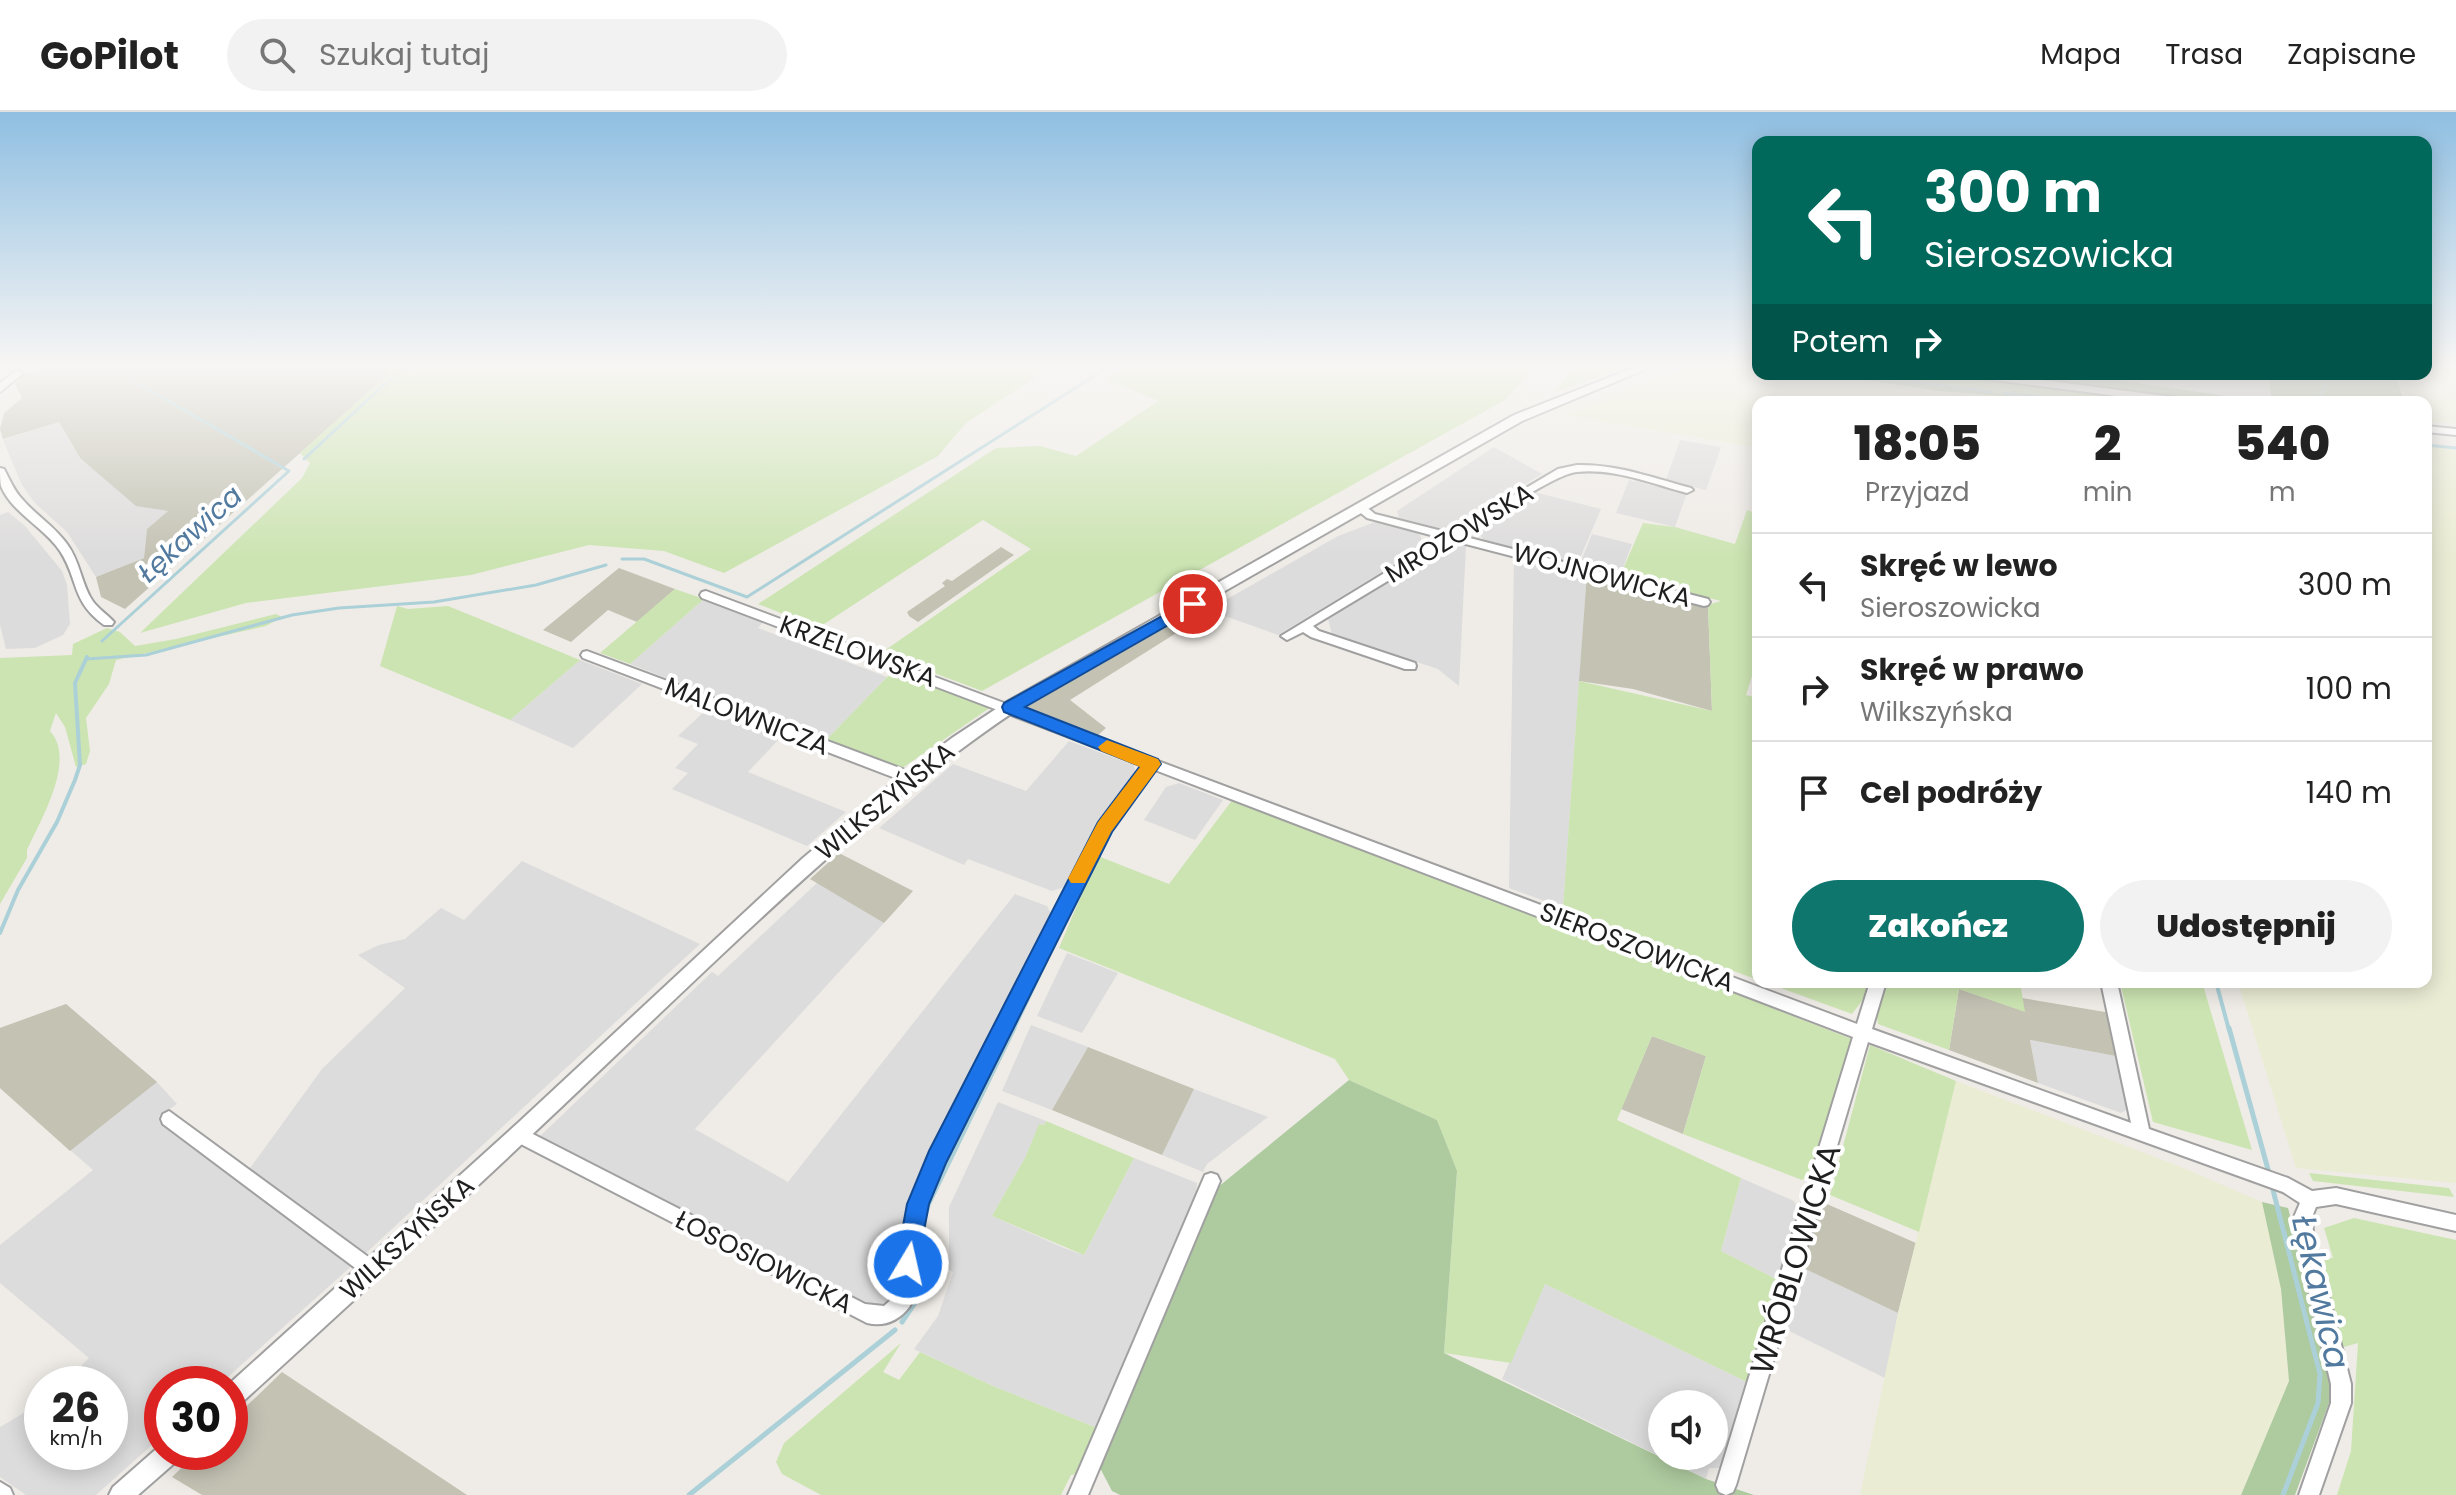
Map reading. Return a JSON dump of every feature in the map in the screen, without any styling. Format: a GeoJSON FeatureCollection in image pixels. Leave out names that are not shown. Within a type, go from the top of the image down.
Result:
{"type":"FeatureCollection","features":[{"type":"Feature","properties":{"kind":"street","name":"WILKSZYŃSKA"},"geometry":{"type":"LineString","coordinates":[[248,1382],[519,1135],[771,897],[908,777],[1010,707],[1500,429]]}},
{"type":"Feature","properties":{"kind":"street"},"geometry":{"type":"LineString","coordinates":[[2432,430],[2456,432]]}},
{"type":"Feature","properties":{"kind":"street","name":"MROZOWSKA"},"geometry":{"type":"LineString","coordinates":[[1287,636],[1570,469],[1601,469],[1687,490]]}},
{"type":"Feature","properties":{"kind":"street"},"geometry":{"type":"LineString","coordinates":[[0,471],[13,498],[62,546],[91,611],[108,622]]}},
{"type":"Feature","properties":{"kind":"street","name":"WOJNOWICKA"},"geometry":{"type":"LineString","coordinates":[[1361,508],[1371,516],[1704,602]]}},
{"type":"Feature","properties":{"kind":"street","name":"KRZELOWSKA"},"geometry":{"type":"LineString","coordinates":[[706,595],[1010,707]]}},
{"type":"Feature","properties":{"kind":"street"},"geometry":{"type":"LineString","coordinates":[[1304,626],[1315,634],[1410,666]]}},
{"type":"Feature","properties":{"kind":"street","name":"MALOWNICZA"},"geometry":{"type":"LineString","coordinates":[[587,655],[908,777]]}},
{"type":"Feature","properties":{"kind":"street","name":"SIEROSZOWICKA"},"geometry":{"type":"LineString","coordinates":[[1010,707],[1152,764],[1865,1032],[2288,1186],[2310,1200]]}},
{"type":"Feature","properties":{"kind":"street","name":"ŁOSOSIOWICKA"},"geometry":{"type":"LineString","coordinates":[[519,1135],[861,1312],[877,1317],[893,1312],[903,1300],[918,1204],[937,1159],[1105,827],[1152,764]]}},
{"type":"Feature","properties":{"kind":"street","name":"WRÓBLOWICKA"},"geometry":{"type":"LineString","coordinates":[[1726,1485],[1876,988]]}},
{"type":"Feature","properties":{"kind":"street"},"geometry":{"type":"LineString","coordinates":[[2110,988],[2142,1135]]}},
{"type":"Feature","properties":{"kind":"street"},"geometry":{"type":"LineString","coordinates":[[169,1119],[372,1270]]}},
{"type":"Feature","properties":{"kind":"street"},"geometry":{"type":"LineString","coordinates":[[1078,1495],[1211,1181]]}},
{"type":"Feature","properties":{"kind":"street"},"geometry":{"type":"LineString","coordinates":[[2309,1495],[2341,1403],[2338,1363],[2304,1233],[2303,1217],[2310,1200],[2336,1196],[2456,1223]]}},
{"type":"Feature","properties":{"kind":"street"},"geometry":{"type":"LineString","coordinates":[[121,1495],[149,1470]]}},
{"type":"Feature","properties":{"kind":"shaded area"},"geometry":{"type":"Polygon","coordinates":[[[0,429],[37,429],[3,439],[0,429]]]}},
{"type":"Feature","properties":{"kind":"shaded area"},"geometry":{"type":"Polygon","coordinates":[[[39,429],[63,429],[80,459],[168,511],[147,529],[144,558],[96,577],[67,532],[34,502],[22,485],[3,440],[39,429]]]}},
{"type":"Feature","properties":{"kind":"shaded area"},"geometry":{"type":"Polygon","coordinates":[[[63,429],[327,429],[125,609],[101,597],[96,577],[144,558],[147,529],[168,511],[136,506],[80,458],[63,429]]]}},
{"type":"Feature","properties":{"kind":"shaded area"},"geometry":{"type":"Polygon","coordinates":[[[1680,440],[1721,447],[1706,490],[1666,480],[1680,440]]]}},
{"type":"Feature","properties":{"kind":"shaded area"},"geometry":{"type":"Polygon","coordinates":[[[1494,447],[1542,474],[1456,527],[1439,529],[1399,518],[1397,511],[1494,447]]]}},
{"type":"Feature","properties":{"kind":"shaded area"},"geometry":{"type":"Polygon","coordinates":[[[1629,480],[1687,493],[1675,527],[1616,513],[1629,480]]]}},
{"type":"Feature","properties":{"kind":"shaded area"},"geometry":{"type":"Polygon","coordinates":[[[1534,492],[1601,509],[1577,565],[1483,540],[1477,529],[1534,492]]]}},
{"type":"Feature","properties":{"kind":"shaded area"},"geometry":{"type":"Polygon","coordinates":[[[8,512],[25,526],[62,571],[67,585],[70,624],[63,635],[35,648],[6,649],[0,625],[0,515],[8,512]]]}},
{"type":"Feature","properties":{"kind":"shaded area"},"geometry":{"type":"Polygon","coordinates":[[[1375,522],[1419,533],[1424,546],[1278,635],[1208,610],[1338,536],[1375,522]]]}},
{"type":"Feature","properties":{"kind":"shaded area"},"geometry":{"type":"Polygon","coordinates":[[[1592,534],[1632,544],[1620,576],[1579,566],[1592,534]]]}},
{"type":"Feature","properties":{"kind":"shaded area"},"geometry":{"type":"Polygon","coordinates":[[[1455,542],[1466,546],[1459,686],[1438,669],[1332,634],[1328,619],[1455,542]]]}},
{"type":"Feature","properties":{"kind":"shaded area"},"geometry":{"type":"Polygon","coordinates":[[[1001,547],[1014,555],[918,622],[909,616],[907,612],[945,586],[942,583],[947,579],[952,581],[1001,547]]]}},
{"type":"Feature","properties":{"kind":"shaded area"},"geometry":{"type":"Polygon","coordinates":[[[1514,557],[1587,573],[1563,908],[1509,888],[1514,557]]]}},
{"type":"Feature","properties":{"kind":"shaded area"},"geometry":{"type":"Polygon","coordinates":[[[619,568],[675,589],[637,622],[608,610],[571,642],[543,630],[619,568]]]}},
{"type":"Feature","properties":{"kind":"shaded area"},"geometry":{"type":"Polygon","coordinates":[[[1587,573],[1708,605],[1712,711],[1633,689],[1579,681],[1587,573]]]}},
{"type":"Feature","properties":{"kind":"shaded area"},"geometry":{"type":"Polygon","coordinates":[[[704,599],[764,621],[758,628],[887,677],[826,740],[630,664],[704,599]]]}},
{"type":"Feature","properties":{"kind":"shaded area"},"geometry":{"type":"Polygon","coordinates":[[[1200,607],[1208,613],[1070,700],[1106,728],[1095,738],[1021,707],[1200,607]]]}},
{"type":"Feature","properties":{"kind":"shaded area"},"geometry":{"type":"Polygon","coordinates":[[[580,660],[642,684],[573,748],[510,720],[580,660]]]}},
{"type":"Feature","properties":{"kind":"shaded area"},"geometry":{"type":"Polygon","coordinates":[[[706,710],[780,738],[748,772],[846,812],[807,846],[672,789],[688,773],[675,768],[698,744],[678,736],[706,710]]]}},
{"type":"Feature","properties":{"kind":"shaded area"},"geometry":{"type":"Polygon","coordinates":[[[1069,741],[1134,765],[1136,777],[1068,886],[1052,891],[968,859],[964,865],[879,828],[953,764],[1026,791],[1069,741]]]}},
{"type":"Feature","properties":{"kind":"shaded area"},"geometry":{"type":"Polygon","coordinates":[[[1179,783],[1223,800],[1195,840],[1144,820],[1166,787],[1179,783]]]}},
{"type":"Feature","properties":{"kind":"shaded area"},"geometry":{"type":"Polygon","coordinates":[[[839,853],[913,891],[884,923],[810,879],[839,853]]]}},
{"type":"Feature","properties":{"kind":"shaded area"},"geometry":{"type":"Polygon","coordinates":[[[522,861],[700,944],[366,1253],[248,1171],[322,1069],[405,988],[358,955],[379,945],[405,939],[441,908],[464,920],[522,861]]]}},
{"type":"Feature","properties":{"kind":"shaded area"},"geometry":{"type":"Polygon","coordinates":[[[818,882],[884,923],[695,1129],[788,1182],[1015,894],[1047,906],[1053,917],[917,1188],[889,1303],[875,1308],[537,1139],[712,972],[718,976],[818,882]]]}},
{"type":"Feature","properties":{"kind":"shaded area"},"geometry":{"type":"Polygon","coordinates":[[[1067,953],[1118,973],[1082,1033],[1037,1016],[1067,953]]]}},
{"type":"Feature","properties":{"kind":"shaded area"},"geometry":{"type":"Polygon","coordinates":[[[1959,989],[2024,1011],[2022,998],[2111,1013],[2121,1057],[2030,1040],[2038,1083],[1949,1050],[1959,989]]]}},
{"type":"Feature","properties":{"kind":"shaded area"},"geometry":{"type":"Polygon","coordinates":[[[66,1004],[157,1082],[177,1104],[159,1116],[355,1263],[240,1366],[144,1366],[144,1452],[128,1466],[128,1366],[81,1366],[89,1358],[0,1283],[0,1245],[93,1170],[0,1088],[0,1028],[66,1004]]]}},
{"type":"Feature","properties":{"kind":"shaded area"},"geometry":{"type":"Polygon","coordinates":[[[66,1004],[157,1082],[70,1151],[0,1088],[0,1028],[66,1004]]]}},
{"type":"Feature","properties":{"kind":"shaded area"},"geometry":{"type":"Polygon","coordinates":[[[1031,1025],[1088,1047],[1052,1110],[1002,1091],[1031,1025]]]}},
{"type":"Feature","properties":{"kind":"shaded area"},"geometry":{"type":"Polygon","coordinates":[[[1652,1036],[1706,1056],[1683,1134],[1621,1109],[1652,1036]]]}},
{"type":"Feature","properties":{"kind":"shaded area"},"geometry":{"type":"Polygon","coordinates":[[[2030,1040],[2121,1057],[2131,1107],[2121,1113],[2038,1083],[2030,1040]]]}},
{"type":"Feature","properties":{"kind":"shaded area"},"geometry":{"type":"Polygon","coordinates":[[[1088,1047],[1194,1089],[1162,1155],[1052,1110],[1088,1047]]]}},
{"type":"Feature","properties":{"kind":"shaded area"},"geometry":{"type":"Polygon","coordinates":[[[1194,1089],[1268,1117],[1207,1164],[1203,1172],[1162,1155],[1194,1089]]]}},
{"type":"Feature","properties":{"kind":"shaded area"},"geometry":{"type":"Polygon","coordinates":[[[998,1102],[1046,1121],[1044,1125],[1040,1124],[1024,1160],[992,1216],[1064,1248],[1084,1255],[1134,1158],[1197,1183],[1196,1195],[1102,1430],[993,1386],[914,1349],[938,1316],[953,1272],[949,1270],[949,1207],[998,1102]]]}},
{"type":"Feature","properties":{"kind":"shaded area"},"geometry":{"type":"Polygon","coordinates":[[[1741,1178],[1794,1201],[1800,1213],[1780,1281],[1721,1251],[1741,1178]]]}},
{"type":"Feature","properties":{"kind":"shaded area"},"geometry":{"type":"Polygon","coordinates":[[[1820,1201],[1916,1243],[1898,1313],[1799,1266],[1820,1201]]]}},
{"type":"Feature","properties":{"kind":"shaded area"},"geometry":{"type":"Polygon","coordinates":[[[1799,1266],[1898,1313],[1887,1379],[1781,1327],[1799,1266]]]}},
{"type":"Feature","properties":{"kind":"shaded area"},"geometry":{"type":"Polygon","coordinates":[[[1545,1284],[1749,1383],[1728,1452],[1728,1390],[1648,1390],[1648,1451],[1502,1379],[1545,1284]]]}},
{"type":"Feature","properties":{"kind":"shaded area"},"geometry":{"type":"Polygon","coordinates":[[[282,1372],[467,1495],[202,1495],[172,1477],[179,1470],[248,1470],[248,1405],[282,1372]]]}},
{"type":"Feature","properties":{"kind":"shaded area"},"geometry":{"type":"Polygon","coordinates":[[[24,1413],[24,1470],[124,1470],[96,1495],[26,1495],[0,1477],[0,1427],[24,1413]]]}},
{"type":"Feature","properties":{"kind":"shaded area"},"geometry":{"type":"Polygon","coordinates":[[[1688,1470],[1708,1470],[1706,1479],[1688,1470]]]}},
{"type":"Feature","properties":{"kind":"green space"},"geometry":{"type":"Polygon","coordinates":[[[327,429],[961,429],[938,456],[724,573],[664,551],[589,545],[471,575],[246,603],[140,633],[302,478],[310,463],[300,453],[327,429]]]}},
{"type":"Feature","properties":{"kind":"green space"},"geometry":{"type":"Polygon","coordinates":[[[1117,429],[1454,429],[982,691],[881,653],[1031,549],[983,520],[818,628],[758,604],[996,448],[1040,446],[1076,456],[1117,429]]]}},
{"type":"Feature","properties":{"kind":"green space"},"geometry":{"type":"Polygon","coordinates":[[[1644,429],[1752,429],[1752,447],[1644,429]]]}},
{"type":"Feature","properties":{"kind":"green space"},"geometry":{"type":"Polygon","coordinates":[[[2432,447],[2456,450],[2456,1183],[2296,1168],[2240,988],[2432,988],[2432,447]]]}},
{"type":"Feature","properties":{"kind":"green space"},"geometry":{"type":"Polygon","coordinates":[[[1747,510],[1752,512],[1752,676],[1746,695],[1752,696],[1752,978],[1563,908],[1579,681],[1712,711],[1708,605],[1721,601],[1620,576],[1643,523],[1675,527],[1735,544],[1747,510]]]}},
{"type":"Feature","properties":{"kind":"green space"},"geometry":{"type":"Polygon","coordinates":[[[675,589],[704,599],[630,664],[600,653],[675,589]]]}},
{"type":"Feature","properties":{"kind":"green space"},"geometry":{"type":"Polygon","coordinates":[[[397,606],[408,609],[448,606],[580,660],[510,720],[380,666],[397,606]]]}},
{"type":"Feature","properties":{"kind":"green space"},"geometry":{"type":"Polygon","coordinates":[[[276,614],[282,617],[266,626],[116,660],[109,684],[86,718],[90,751],[86,764],[76,767],[65,727],[56,713],[50,731],[60,758],[54,790],[27,850],[27,858],[0,904],[0,658],[72,655],[73,644],[107,628],[120,632],[135,646],[276,614]]]}},
{"type":"Feature","properties":{"kind":"green space"},"geometry":{"type":"Polygon","coordinates":[[[895,669],[991,707],[901,769],[826,740],[895,669]]]}},
{"type":"Feature","properties":{"kind":"green space"},"geometry":{"type":"Polygon","coordinates":[[[1233,799],[1852,1039],[1813,1175],[1802,1180],[1683,1134],[1706,1056],[1652,1036],[1617,1120],[1741,1178],[1721,1251],[1780,1281],[1749,1383],[1545,1284],[1511,1363],[1444,1353],[1457,1172],[1437,1120],[1349,1080],[1335,1059],[1059,948],[1098,856],[1169,884],[1233,799]]]}},
{"type":"Feature","properties":{"kind":"green space"},"geometry":{"type":"Polygon","coordinates":[[[1780,988],[1867,988],[1865,997],[1852,1014],[1780,988]]]}},
{"type":"Feature","properties":{"kind":"green space"},"geometry":{"type":"Polygon","coordinates":[[[1882,988],[2021,988],[2025,1012],[1959,989],[1949,1050],[1878,1024],[1876,1010],[1882,988]]]}},
{"type":"Feature","properties":{"kind":"green space"},"geometry":{"type":"Polygon","coordinates":[[[2121,988],[2204,988],[2252,1150],[2153,1122],[2121,988]]]}},
{"type":"Feature","properties":{"kind":"green space"},"geometry":{"type":"Polygon","coordinates":[[[1870,1045],[1956,1081],[1919,1232],[1830,1195],[1870,1045]]]}},
{"type":"Feature","properties":{"kind":"green space"},"geometry":{"type":"Polygon","coordinates":[[[1349,1080],[1437,1120],[1457,1171],[1444,1353],[1648,1451],[1648,1470],[1687,1470],[1754,1495],[1120,1495],[1112,1491],[1099,1466],[1212,1192],[1349,1080]]]}},
{"type":"Feature","properties":{"kind":"green space"},"geometry":{"type":"Polygon","coordinates":[[[1956,1081],[2181,1167],[2262,1202],[2281,1289],[2289,1381],[2241,1495],[1860,1495],[1898,1313],[1956,1081]]]}},
{"type":"Feature","properties":{"kind":"green space"},"geometry":{"type":"Polygon","coordinates":[[[1046,1121],[1134,1158],[1084,1255],[992,1216],[1025,1158],[1039,1124],[1044,1125],[1046,1121]]]}},
{"type":"Feature","properties":{"kind":"green space"},"geometry":{"type":"Polygon","coordinates":[[[2309,1173],[2449,1188],[2454,1197],[2313,1181],[2309,1173]]]}},
{"type":"Feature","properties":{"kind":"green space"},"geometry":{"type":"Polygon","coordinates":[[[2262,1202],[2288,1208],[2333,1392],[2295,1495],[2241,1495],[2289,1381],[2281,1289],[2262,1202]]]}},
{"type":"Feature","properties":{"kind":"green space"},"geometry":{"type":"Polygon","coordinates":[[[2354,1218],[2456,1240],[2456,1495],[2337,1495],[2351,1451],[2358,1343],[2344,1347],[2337,1331],[2319,1258],[2333,1258],[2324,1228],[2354,1218]]]}},
{"type":"Feature","properties":{"kind":"green space"},"geometry":{"type":"Polygon","coordinates":[[[901,1343],[883,1372],[899,1380],[920,1352],[993,1386],[1102,1430],[1082,1473],[1071,1475],[1061,1495],[821,1495],[782,1474],[776,1462],[784,1443],[901,1343]]]}},
{"type":"Feature","properties":{"kind":"waterway","name":"Łękawica"},"geometry":{"type":"LineString","coordinates":[[102,641],[289,471],[216,429]]}},
{"type":"Feature","properties":{"kind":"waterway"},"geometry":{"type":"LineString","coordinates":[[304,459],[337,429]]}},
{"type":"Feature","properties":{"kind":"waterway"},"geometry":{"type":"LineString","coordinates":[[622,559],[644,559],[747,597],[1012,429]]}},
{"type":"Feature","properties":{"kind":"waterway"},"geometry":{"type":"LineString","coordinates":[[2432,446],[2456,448]]}},
{"type":"Feature","properties":{"kind":"waterway"},"geometry":{"type":"LineString","coordinates":[[86,659],[146,655],[292,615],[339,608],[434,602],[536,585],[606,565]]}},
{"type":"Feature","properties":{"kind":"waterway","name":"Łękawica"},"geometry":{"type":"LineString","coordinates":[[0,933],[18,890],[57,822],[80,765],[75,683],[86,659]]}},
{"type":"Feature","properties":{"kind":"waterway"},"geometry":{"type":"LineString","coordinates":[[1013,1030],[1077,897]]}},
{"type":"Feature","properties":{"kind":"waterway","name":"Łękawica"},"geometry":{"type":"LineString","coordinates":[[2218,988],[2229,1030]]}},
{"type":"Feature","properties":{"kind":"waterway"},"geometry":{"type":"LineString","coordinates":[[902,1322],[918,1298],[921,1233],[928,1205],[1014,1028]]}},
{"type":"Feature","properties":{"kind":"waterway","name":"Łękawica"},"geometry":{"type":"LineString","coordinates":[[2229,1028],[2269,1173]]}},
{"type":"Feature","properties":{"kind":"waterway","name":"Łękawica"},"geometry":{"type":"LineString","coordinates":[[2273,1190],[2320,1374],[2318,1403],[2283,1495]]}},
{"type":"Feature","properties":{"kind":"waterway"},"geometry":{"type":"LineString","coordinates":[[689,1495],[895,1330]]}},
{"type":"Feature","properties":{"kind":"slow traffic"},"geometry":{"type":"LineString","coordinates":[[1078,878],[1105,827],[1152,764],[1107,747]]}},
{"type":"Feature","properties":{"kind":"route"},"geometry":{"type":"LineString","coordinates":[[908,1264],[918,1204],[937,1159],[1105,827],[1152,764],[1010,707],[1193,604]]}}]}
